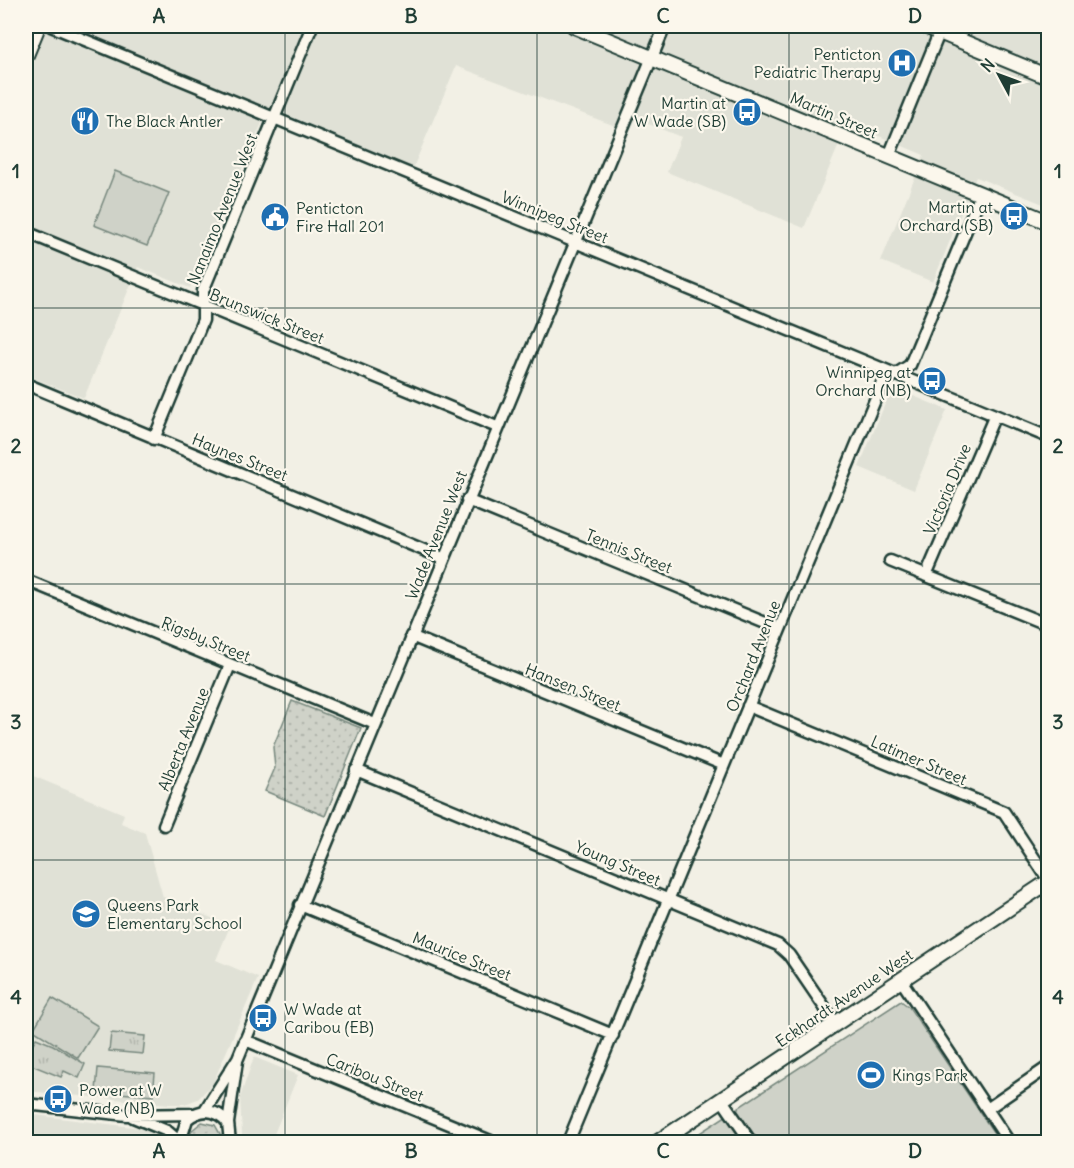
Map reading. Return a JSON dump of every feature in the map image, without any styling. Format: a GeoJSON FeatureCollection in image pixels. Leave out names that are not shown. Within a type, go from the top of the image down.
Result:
{"type":"FeatureCollection","features":[{"type":"Feature","properties":{"kind":"main road"},"geometry":{"type":"LineString","coordinates":[[26,55],[38,26]]}},
{"type":"Feature","properties":{"kind":"main road","name":"Martin Street"},"geometry":{"type":"LineString","coordinates":[[574,26],[1048,222]]}},
{"type":"Feature","properties":{"kind":"main road"},"geometry":{"type":"LineString","coordinates":[[925,26],[941,29],[1048,77]]}},
{"type":"Feature","properties":{"kind":"main road","name":"Eckhardt Avenue West"},"geometry":{"type":"LineString","coordinates":[[658,1143],[1048,880]]}},
{"type":"Feature","properties":{"kind":"street","name":"Winnipeg Street"},"geometry":{"type":"LineString","coordinates":[[51,26],[1048,437]]}},
{"type":"Feature","properties":{"kind":"street","name":"Nanaimo Avenue West"},"geometry":{"type":"LineString","coordinates":[[154,439],[203,320],[203,291],[312,26]]}},
{"type":"Feature","properties":{"kind":"street","name":"Wade Avenue West"},"geometry":{"type":"LineString","coordinates":[[180,1143],[183,1127],[199,1112],[238,1058],[497,427],[665,26]]}},
{"type":"Feature","properties":{"kind":"street"},"geometry":{"type":"LineString","coordinates":[[889,156],[941,29]]}},
{"type":"Feature","properties":{"kind":"street","name":"Orchard Avenue"},"geometry":{"type":"LineString","coordinates":[[568,1143],[882,383],[910,365],[981,194]]}},
{"type":"Feature","properties":{"kind":"street","name":"Brunswick Street"},"geometry":{"type":"LineString","coordinates":[[26,232],[497,427]]}},
{"type":"Feature","properties":{"kind":"street","name":"Haynes Street"},"geometry":{"type":"LineString","coordinates":[[26,384],[443,558]]}},
{"type":"Feature","properties":{"kind":"street","name":"Victoria Drive"},"geometry":{"type":"LineString","coordinates":[[926,576],[995,415]]}},
{"type":"Feature","properties":{"kind":"street","name":"Tennis Street"},"geometry":{"type":"LineString","coordinates":[[467,500],[780,629]]}},
{"type":"Feature","properties":{"kind":"street"},"geometry":{"type":"LineString","coordinates":[[890,561],[1048,625]]}},
{"type":"Feature","properties":{"kind":"street","name":"Rigsby Street"},"geometry":{"type":"LineString","coordinates":[[26,580],[375,724]]}},
{"type":"Feature","properties":{"kind":"street","name":"Hansen Street"},"geometry":{"type":"LineString","coordinates":[[411,636],[724,765]]}},
{"type":"Feature","properties":{"kind":"street","name":"Alberta Avenue"},"geometry":{"type":"LineString","coordinates":[[164,825],[230,665]]}},
{"type":"Feature","properties":{"kind":"street","name":"Latimer Street"},"geometry":{"type":"LineString","coordinates":[[748,706],[1004,812],[1048,880]]}},
{"type":"Feature","properties":{"kind":"street","name":"Young Street"},"geometry":{"type":"LineString","coordinates":[[356,770],[778,945],[789,955],[836,1024]]}},
{"type":"Feature","properties":{"kind":"street","name":"Maurice Street"},"geometry":{"type":"LineString","coordinates":[[300,905],[613,1035]]}},
{"type":"Feature","properties":{"kind":"street"},"geometry":{"type":"LineString","coordinates":[[901,980],[1009,1143]]}},
{"type":"Feature","properties":{"kind":"street","name":"Caribou Street"},"geometry":{"type":"LineString","coordinates":[[245,1040],[493,1143]]}},
{"type":"Feature","properties":{"kind":"street","name":"Wade Avenue West"},"geometry":{"type":"LineString","coordinates":[[231,1135],[238,1058]]}},
{"type":"Feature","properties":{"kind":"street"},"geometry":{"type":"LineString","coordinates":[[987,1108],[1048,1067]]}},
{"type":"Feature","properties":{"kind":"street"},"geometry":{"type":"LineString","coordinates":[[722,1100],[751,1143]]}},
{"type":"Feature","properties":{"kind":"street"},"geometry":{"type":"LineString","coordinates":[[26,1104],[127,1115],[215,1112],[231,1135]]}},
{"type":"Feature","properties":{"kind":"street"},"geometry":{"type":"LineString","coordinates":[[127,1115],[168,1131],[180,1143]]}},
{"type":"Feature","properties":{"kind":"shaded area"},"geometry":{"type":"Polygon","coordinates":[[[26,26],[1048,26],[1048,206],[976,177],[933,282],[881,261],[924,155],[848,123],[804,228],[667,172],[681,137],[626,115],[618,127],[456,66],[413,168],[269,107],[190,288],[138,267],[84,398],[26,375],[26,26]]]}},
{"type":"Feature","properties":{"kind":"shaded area"},"geometry":{"type":"Polygon","coordinates":[[[892,387],[947,410],[914,490],[859,467],[892,387]]]}},
{"type":"Feature","properties":{"kind":"shaded area","name":"Queens Park Elementary School"},"geometry":{"type":"Polygon","coordinates":[[[26,773],[124,814],[121,823],[145,833],[163,897],[230,926],[216,960],[258,978],[213,1083],[198,1099],[185,1104],[170,1104],[26,1091],[26,773]]]}},
{"type":"Feature","properties":{"kind":"shaded area"},"geometry":{"type":"Polygon","coordinates":[[[254,1057],[298,1075],[274,1134],[284,1142],[247,1142],[242,1135],[240,1097],[254,1057]]]}},
{"type":"Feature","properties":{"kind":"shaded area"},"geometry":{"type":"Polygon","coordinates":[[[26,1114],[157,1130],[172,1142],[26,1142],[26,1114]]]}},
{"type":"Feature","properties":{"kind":"green space"},"geometry":{"type":"Polygon","coordinates":[[[115,171],[169,193],[147,246],[94,225],[115,171]]]}},
{"type":"Feature","properties":{"kind":"green space"},"geometry":{"type":"Polygon","coordinates":[[[292,701],[361,728],[325,816],[265,791],[275,768],[273,747],[292,701]]]}},
{"type":"Feature","properties":{"kind":"green space"},"geometry":{"type":"Polygon","coordinates":[[[52,998],[98,1026],[78,1058],[33,1030],[52,998]]]}},
{"type":"Feature","properties":{"kind":"green space","name":"Kings Park"},"geometry":{"type":"Polygon","coordinates":[[[901,1001],[909,1007],[1000,1142],[686,1142],[901,1001]]]}},
{"type":"Feature","properties":{"kind":"green space"},"geometry":{"type":"Polygon","coordinates":[[[111,1033],[145,1036],[143,1054],[109,1051],[111,1033]]]}},
{"type":"Feature","properties":{"kind":"green space"},"geometry":{"type":"Polygon","coordinates":[[[36,1038],[85,1064],[79,1078],[64,1071],[61,1077],[34,1066],[26,1068],[26,1056],[36,1038]]]}},
{"type":"Feature","properties":{"kind":"green space"},"geometry":{"type":"Polygon","coordinates":[[[98,1068],[155,1073],[153,1096],[96,1091],[98,1068]]]}},
{"type":"Feature","properties":{"kind":"green space"},"geometry":{"type":"Polygon","coordinates":[[[202,1122],[215,1125],[220,1134],[219,1142],[192,1142],[191,1131],[202,1122]]]}},
{"type":"Feature","properties":{"kind":"place","name":"Penticton Pediatric Therapy"},"geometry":{"type":"Point","coordinates":[902,63]}},
{"type":"Feature","properties":{"kind":"place","name":"Martin at W Wade (SB)"},"geometry":{"type":"Point","coordinates":[747,112]}},
{"type":"Feature","properties":{"kind":"place","name":"The Black Antler"},"geometry":{"type":"Point","coordinates":[85,121]}},
{"type":"Feature","properties":{"kind":"place","name":"Martin at Orchard (SB)"},"geometry":{"type":"Point","coordinates":[1014,216]}},
{"type":"Feature","properties":{"kind":"place","name":"Penticton Fire Hall 201"},"geometry":{"type":"Point","coordinates":[275,217]}},
{"type":"Feature","properties":{"kind":"place","name":"Winnipeg at Orchard (NB)"},"geometry":{"type":"Point","coordinates":[932,381]}},
{"type":"Feature","properties":{"kind":"place","name":"Queens Park Elementary School"},"geometry":{"type":"Point","coordinates":[86,914]}},
{"type":"Feature","properties":{"kind":"place","name":"W Wade at Caribou (EB)"},"geometry":{"type":"Point","coordinates":[263,1018]}},
{"type":"Feature","properties":{"kind":"place","name":"Kings Park"},"geometry":{"type":"Point","coordinates":[871,1075]}},
{"type":"Feature","properties":{"kind":"place","name":"Power at W Wade (NB)"},"geometry":{"type":"Point","coordinates":[58,1099]}}]}
